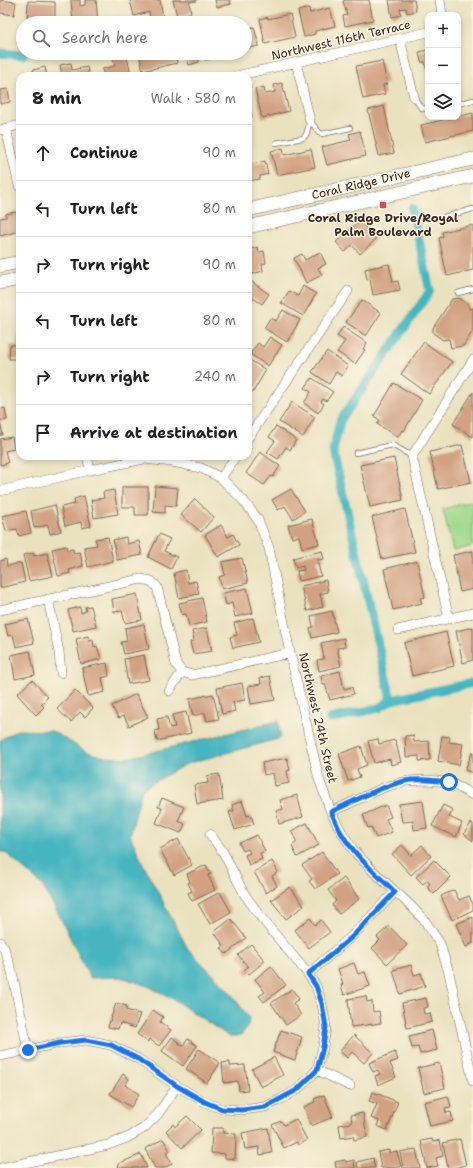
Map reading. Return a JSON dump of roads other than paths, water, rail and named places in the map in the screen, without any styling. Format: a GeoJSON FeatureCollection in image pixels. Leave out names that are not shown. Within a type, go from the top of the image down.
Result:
{"type":"FeatureCollection","features":[{"type":"Feature","properties":{"kind":"main road","name":"Coral Ridge Drive"},"geometry":{"type":"LineString","coordinates":[[252,210],[473,159]]}},
{"type":"Feature","properties":{"kind":"main road","name":"Coral Ridge Drive"},"geometry":{"type":"LineString","coordinates":[[252,227],[473,176]]}},
{"type":"Feature","properties":{"kind":"main road"},"geometry":{"type":"LineString","coordinates":[[0,266],[16,263]]}},
{"type":"Feature","properties":{"kind":"main road"},"geometry":{"type":"LineString","coordinates":[[0,283],[16,280]]}},
{"type":"Feature","properties":{"kind":"street"},"geometry":{"type":"LineString","coordinates":[[440,0],[442,12]]}},
{"type":"Feature","properties":{"kind":"street","name":"Northwest 116th Terrace"},"geometry":{"type":"LineString","coordinates":[[252,72],[425,33]]}},
{"type":"Feature","properties":{"kind":"street"},"geometry":{"type":"LineString","coordinates":[[400,39],[414,97]]}},
{"type":"Feature","properties":{"kind":"street"},"geometry":{"type":"LineString","coordinates":[[296,62],[310,122]]}},
{"type":"Feature","properties":{"kind":"street"},"geometry":{"type":"LineString","coordinates":[[16,126],[3,129],[16,176]]}},
{"type":"Feature","properties":{"kind":"street"},"geometry":{"type":"LineString","coordinates":[[252,432],[348,291]]}},
{"type":"Feature","properties":{"kind":"street"},"geometry":{"type":"LineString","coordinates":[[449,619],[412,456],[468,371],[473,360]]}},
{"type":"Feature","properties":{"kind":"street"},"geometry":{"type":"LineString","coordinates":[[88,460],[90,470]]}},
{"type":"Feature","properties":{"kind":"street","name":"Northwest 24th Street"},"geometry":{"type":"LineString","coordinates":[[0,491],[139,460]]}},
{"type":"Feature","properties":{"kind":"street","name":"Northwest 24th Street"},"geometry":{"type":"LineString","coordinates":[[154,460],[173,462],[200,468],[221,478],[243,500],[258,520],[269,548],[290,653],[319,779],[331,812],[340,831],[354,851],[425,921],[440,944],[449,973],[472,1069],[473,1081]]}},
{"type":"Feature","properties":{"kind":"street"},"geometry":{"type":"LineString","coordinates":[[221,478],[233,460]]}},
{"type":"Feature","properties":{"kind":"street"},"geometry":{"type":"LineString","coordinates":[[0,610],[141,578],[151,581],[157,587],[176,664],[182,672],[192,675],[290,653]]}},
{"type":"Feature","properties":{"kind":"street"},"geometry":{"type":"LineString","coordinates":[[48,599],[59,652],[61,673]]}},
{"type":"Feature","properties":{"kind":"street"},"geometry":{"type":"LineString","coordinates":[[398,630],[473,613]]}},
{"type":"Feature","properties":{"kind":"street"},"geometry":{"type":"LineString","coordinates":[[169,691],[182,672]]}},
{"type":"Feature","properties":{"kind":"street"},"geometry":{"type":"LineString","coordinates":[[331,812],[385,787],[406,781],[426,780],[449,782],[473,795]]}},
{"type":"Feature","properties":{"kind":"street"},"geometry":{"type":"LineString","coordinates":[[0,1056],[60,1043],[86,1040],[111,1045],[138,1059],[177,1086],[205,1102],[222,1109],[242,1110],[265,1107],[281,1099],[297,1090],[317,1070],[326,1027],[322,1004],[316,986],[245,895],[223,852],[210,834]]}},
{"type":"Feature","properties":{"kind":"street"},"geometry":{"type":"LineString","coordinates":[[308,974],[352,937],[395,892]]}},
{"type":"Feature","properties":{"kind":"street"},"geometry":{"type":"LineString","coordinates":[[0,942],[4,948],[12,972],[28,1050]]}},
{"type":"Feature","properties":{"kind":"street"},"geometry":{"type":"LineString","coordinates":[[317,1070],[350,1086]]}},
{"type":"Feature","properties":{"kind":"street"},"geometry":{"type":"LineString","coordinates":[[0,1168],[108,1145],[129,1138],[144,1128],[158,1114],[177,1086]]}},
{"type":"Feature","properties":{"kind":"lane"},"geometry":{"type":"LineString","coordinates":[[414,97],[422,108],[425,108]]}},
{"type":"Feature","properties":{"kind":"lane"},"geometry":{"type":"LineString","coordinates":[[461,103],[473,100]]}},
{"type":"Feature","properties":{"kind":"lane"},"geometry":{"type":"LineString","coordinates":[[310,122],[322,134],[350,128]]}},
{"type":"Feature","properties":{"kind":"lane"},"geometry":{"type":"LineString","coordinates":[[276,143],[303,138],[306,135],[310,122]]}},
{"type":"Feature","properties":{"kind":"lane"},"geometry":{"type":"LineString","coordinates":[[444,217],[473,209]]}},
{"type":"Feature","properties":{"kind":"lane"},"geometry":{"type":"LineString","coordinates":[[458,293],[473,289]]}},
{"type":"Feature","properties":{"kind":"lane"},"geometry":{"type":"LineString","coordinates":[[356,453],[392,446],[412,456]]}},
{"type":"Feature","properties":{"kind":"water"},"geometry":{"type":"Polygon","coordinates":[[[278,721],[281,738],[186,764],[142,789],[130,835],[143,864],[188,949],[229,991],[249,1018],[248,1026],[241,1035],[230,1037],[173,999],[148,986],[121,977],[90,978],[59,915],[42,885],[7,854],[0,851],[0,740],[17,730],[52,731],[87,752],[106,757],[128,758],[278,721]]]}},
{"type":"Feature","properties":{"kind":"waterway"},"geometry":{"type":"LineString","coordinates":[[0,53],[16,54]]}},
{"type":"Feature","properties":{"kind":"waterway"},"geometry":{"type":"LineString","coordinates":[[412,208],[430,291],[340,421],[333,451],[391,700],[473,683]]}},
{"type":"Feature","properties":{"kind":"waterway"},"geometry":{"type":"LineString","coordinates":[[330,719],[379,708],[391,700]]}},
{"type":"Feature","properties":{"kind":"place","name":"Coral Ridge Drive/Royal Palm Boulevard"},"geometry":{"type":"Point","coordinates":[383,205]}}]}
